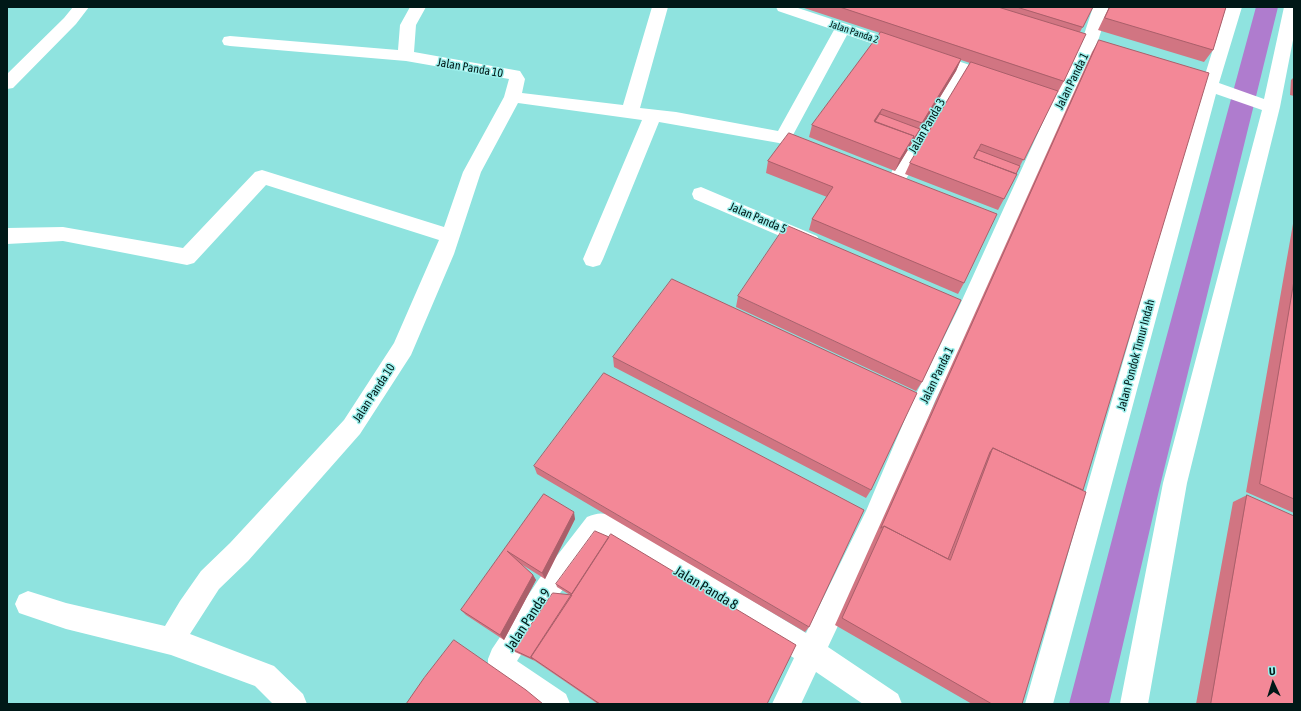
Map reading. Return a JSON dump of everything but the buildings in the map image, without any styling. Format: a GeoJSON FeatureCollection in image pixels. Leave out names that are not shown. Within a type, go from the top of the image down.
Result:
{"type":"FeatureCollection","features":[{"type":"Feature","properties":{"kind":"street"},"geometry":{"type":"LineString","coordinates":[[7,84],[70,21],[81,7]]}},
{"type":"Feature","properties":{"kind":"street"},"geometry":{"type":"LineString","coordinates":[[230,41],[406,56],[408,25],[418,7]]}},
{"type":"Feature","properties":{"kind":"street"},"geometry":{"type":"LineString","coordinates":[[630,112],[660,7]]}},
{"type":"Feature","properties":{"kind":"street","name":"Jalan Panda 1"},"geometry":{"type":"LineString","coordinates":[[786,704],[812,653],[875,519],[961,306],[1000,223],[1055,98],[1088,47],[1101,7]]}},
{"type":"Feature","properties":{"kind":"street","name":"Jalan Pondok Timur Indah"},"geometry":{"type":"LineString","coordinates":[[1039,704],[1215,87],[1234,7]]}},
{"type":"Feature","properties":{"kind":"street"},"geometry":{"type":"LineString","coordinates":[[1134,704],[1175,482],[1292,7]]}},
{"type":"Feature","properties":{"kind":"street","name":"Jalan Panda 2"},"geometry":{"type":"LineString","coordinates":[[783,8],[960,69],[1011,84]]}},
{"type":"Feature","properties":{"kind":"street"},"geometry":{"type":"LineString","coordinates":[[783,138],[844,28]]}},
{"type":"Feature","properties":{"kind":"street","name":"Jalan Panda 10"},"geometry":{"type":"LineString","coordinates":[[171,641],[189,610],[210,580],[244,546],[352,427],[403,348],[450,236],[472,172],[512,97],[517,82],[514,75],[406,56]]}},
{"type":"Feature","properties":{"kind":"street","name":"Jalan Panda 3"},"geometry":{"type":"LineString","coordinates":[[894,183],[960,69]]}},
{"type":"Feature","properties":{"kind":"street"},"geometry":{"type":"LineString","coordinates":[[1182,77],[1267,106]]}},
{"type":"Feature","properties":{"kind":"street"},"geometry":{"type":"LineString","coordinates":[[512,97],[653,115],[783,138],[829,157]]}},
{"type":"Feature","properties":{"kind":"street"},"geometry":{"type":"LineString","coordinates":[[593,260],[653,115]]}},
{"type":"Feature","properties":{"kind":"street"},"geometry":{"type":"LineString","coordinates":[[7,236],[63,234],[187,257],[262,177],[450,236]]}},
{"type":"Feature","properties":{"kind":"street","name":"Jalan Panda 5"},"geometry":{"type":"LineString","coordinates":[[701,194],[824,247]]}},
{"type":"Feature","properties":{"kind":"street"},"geometry":{"type":"LineString","coordinates":[[903,390],[924,400]]}},
{"type":"Feature","properties":{"kind":"street"},"geometry":{"type":"LineString","coordinates":[[854,508],[875,519]]}},
{"type":"Feature","properties":{"kind":"street","name":"Jalan Panda 8"},"geometry":{"type":"LineString","coordinates":[[599,525],[603,525],[812,653],[888,704]]}},
{"type":"Feature","properties":{"kind":"street","name":"Jalan Panda 9"},"geometry":{"type":"LineString","coordinates":[[556,704],[506,670],[502,665],[502,659],[548,588],[596,526],[599,525]]}},
{"type":"Feature","properties":{"kind":"street"},"geometry":{"type":"LineString","coordinates":[[28,604],[66,616],[171,641],[264,676],[293,704]]}},
{"type":"Feature","properties":{"kind":"waterway"},"geometry":{"type":"LineString","coordinates":[[1089,704],[1143,486],[1267,7]]}}]}
